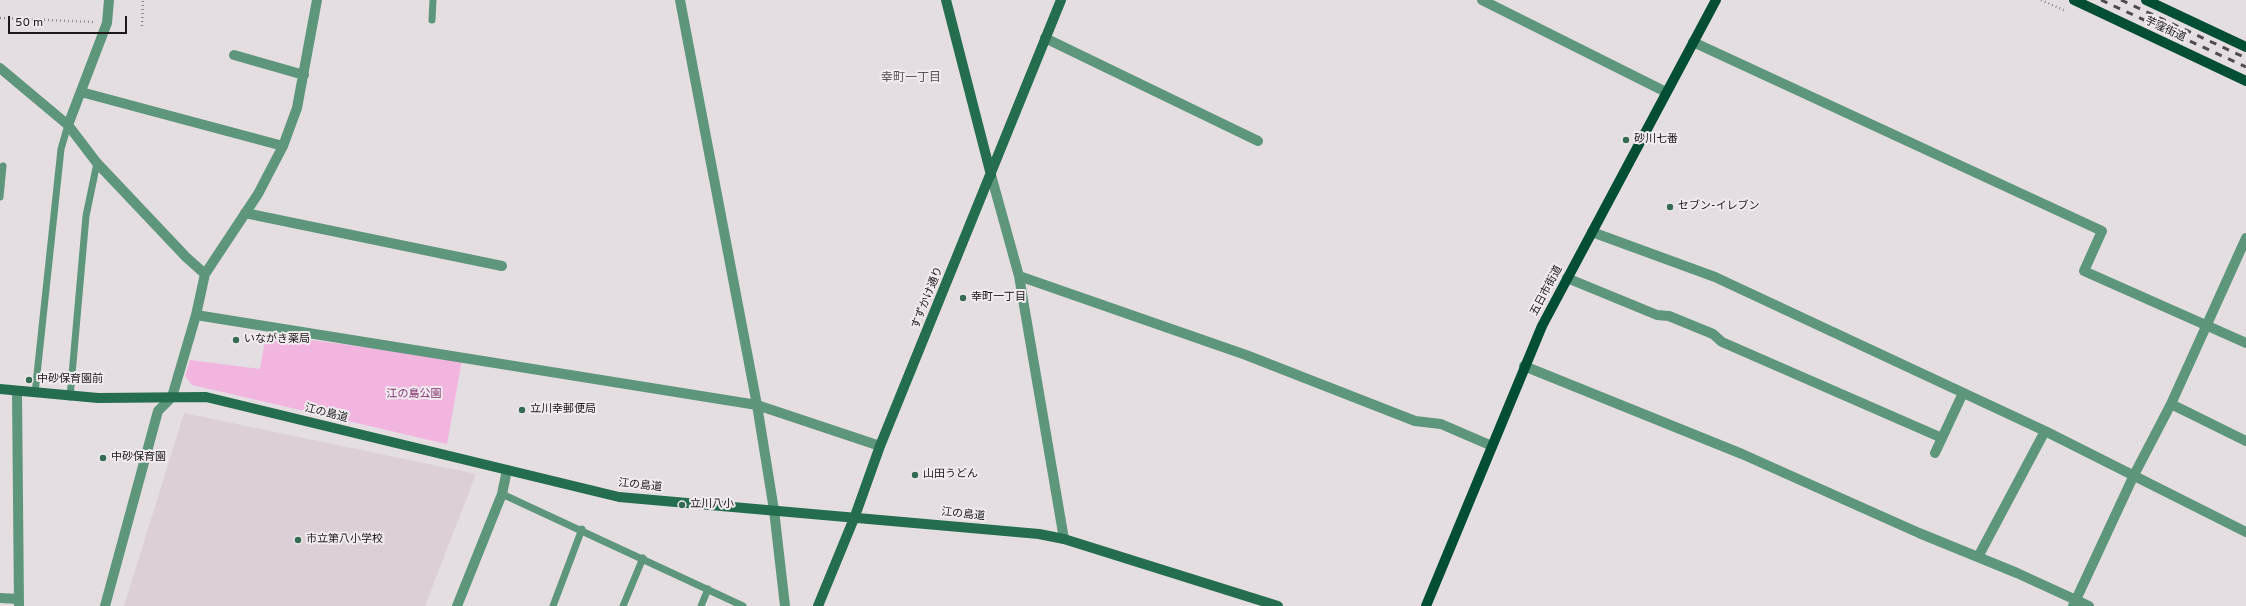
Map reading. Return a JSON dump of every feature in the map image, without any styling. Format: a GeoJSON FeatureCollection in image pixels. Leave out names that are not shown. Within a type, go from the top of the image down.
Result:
{"type":"FeatureCollection","features":[{"type":"Feature","properties":{"kind":"main road","name":"五日市街道"},"geometry":{"type":"LineString","coordinates":[[1426,606],[1524,366],[1542,326],[1716,0]]}},
{"type":"Feature","properties":{"kind":"main road","name":"芋窪街道"},"geometry":{"type":"LineString","coordinates":[[2074,0],[2246,81]]}},
{"type":"Feature","properties":{"kind":"main road","name":"芋窪街道"},"geometry":{"type":"LineString","coordinates":[[2146,0],[2246,47]]}},
{"type":"Feature","properties":{"kind":"street"},"geometry":{"type":"LineString","coordinates":[[68,125],[107,23],[109,0]]}},
{"type":"Feature","properties":{"kind":"street"},"geometry":{"type":"LineString","coordinates":[[105,606],[158,411],[172,397],[196,315],[205,274],[221,247],[258,194],[283,146],[297,108],[317,0]]}},
{"type":"Feature","properties":{"kind":"street"},"geometry":{"type":"LineString","coordinates":[[680,0],[758,405],[774,510],[786,606]]}},
{"type":"Feature","properties":{"kind":"street"},"geometry":{"type":"LineString","coordinates":[[946,0],[991,175],[1019,276],[1064,540]]}},
{"type":"Feature","properties":{"kind":"street","name":"すずかけ通り"},"geometry":{"type":"LineString","coordinates":[[821,606],[880,446],[1061,0]]}},
{"type":"Feature","properties":{"kind":"street"},"geometry":{"type":"LineString","coordinates":[[1482,0],[1666,92]]}},
{"type":"Feature","properties":{"kind":"street"},"geometry":{"type":"LineString","coordinates":[[1045,38],[1258,141]]}},
{"type":"Feature","properties":{"kind":"street"},"geometry":{"type":"LineString","coordinates":[[1693,42],[2102,232],[2084,270],[2207,324],[2246,343]]}},
{"type":"Feature","properties":{"kind":"street"},"geometry":{"type":"LineString","coordinates":[[234,55],[304,75]]}},
{"type":"Feature","properties":{"kind":"street"},"geometry":{"type":"LineString","coordinates":[[0,68],[68,125],[97,163],[186,257],[205,274]]}},
{"type":"Feature","properties":{"kind":"street"},"geometry":{"type":"LineString","coordinates":[[81,92],[283,146]]}},
{"type":"Feature","properties":{"kind":"street"},"geometry":{"type":"LineString","coordinates":[[245,213],[502,266]]}},
{"type":"Feature","properties":{"kind":"street"},"geometry":{"type":"LineString","coordinates":[[1592,232],[1715,277],[2045,431],[2246,532]]}},
{"type":"Feature","properties":{"kind":"street"},"geometry":{"type":"LineString","coordinates":[[2074,603],[2134,475],[2171,404],[2207,324],[2242,255],[2246,238]]}},
{"type":"Feature","properties":{"kind":"street"},"geometry":{"type":"LineString","coordinates":[[1019,276],[1246,355],[1415,421],[1441,424],[1492,446]]}},
{"type":"Feature","properties":{"kind":"street"},"geometry":{"type":"LineString","coordinates":[[1567,278],[1657,315],[1669,316],[1712,334],[1722,342],[1942,438]]}},
{"type":"Feature","properties":{"kind":"street"},"geometry":{"type":"LineString","coordinates":[[196,315],[758,405],[880,446]]}},
{"type":"Feature","properties":{"kind":"street"},"geometry":{"type":"LineString","coordinates":[[1524,366],[1742,454],[1978,557],[2074,603],[2089,606]]}},
{"type":"Feature","properties":{"kind":"street","name":"江の島道"},"geometry":{"type":"LineString","coordinates":[[0,389],[70,397],[206,397],[620,497],[855,516],[1038,534],[1064,540],[1278,606]]}},
{"type":"Feature","properties":{"kind":"street"},"geometry":{"type":"LineString","coordinates":[[0,598],[19,603],[17,391]]}},
{"type":"Feature","properties":{"kind":"street"},"geometry":{"type":"LineString","coordinates":[[1935,453],[1963,393]]}},
{"type":"Feature","properties":{"kind":"street"},"geometry":{"type":"LineString","coordinates":[[2171,404],[2246,441]]}},
{"type":"Feature","properties":{"kind":"street"},"geometry":{"type":"LineString","coordinates":[[1978,557],[2045,431]]}},
{"type":"Feature","properties":{"kind":"street"},"geometry":{"type":"LineString","coordinates":[[457,606],[502,494],[507,470]]}},
{"type":"Feature","properties":{"kind":"lane"},"geometry":{"type":"LineString","coordinates":[[432,20],[433,0]]}},
{"type":"Feature","properties":{"kind":"lane"},"geometry":{"type":"LineString","coordinates":[[35,393],[61,150],[68,125]]}},
{"type":"Feature","properties":{"kind":"lane"},"geometry":{"type":"LineString","coordinates":[[70,397],[86,216],[97,163]]}},
{"type":"Feature","properties":{"kind":"lane"},"geometry":{"type":"LineString","coordinates":[[0,197],[3,166]]}},
{"type":"Feature","properties":{"kind":"lane"},"geometry":{"type":"LineString","coordinates":[[502,494],[582,529],[743,606]]}},
{"type":"Feature","properties":{"kind":"lane"},"geometry":{"type":"LineString","coordinates":[[553,606],[582,529]]}},
{"type":"Feature","properties":{"kind":"lane"},"geometry":{"type":"LineString","coordinates":[[623,606],[643,558]]}},
{"type":"Feature","properties":{"kind":"lane"},"geometry":{"type":"LineString","coordinates":[[701,606],[708,590]]}},
{"type":"Feature","properties":{"kind":"path"},"geometry":{"type":"LineString","coordinates":[[142,26],[143,0]]}},
{"type":"Feature","properties":{"kind":"path"},"geometry":{"type":"LineString","coordinates":[[2041,0],[2070,13]]}},
{"type":"Feature","properties":{"kind":"path"},"geometry":{"type":"LineString","coordinates":[[0,18],[107,23]]}},
{"type":"Feature","properties":{"kind":"shaded area","name":"市立第八小学校"},"geometry":{"type":"Polygon","coordinates":[[[184,413],[476,474],[425,606],[124,606],[184,413]]]}},
{"type":"Feature","properties":{"kind":"green space","name":"江の島公園"},"geometry":{"type":"Polygon","coordinates":[[[266,334],[462,360],[447,444],[192,385],[185,376],[190,360],[260,369],[266,334]]]}},
{"type":"Feature","properties":{"kind":"railway"},"geometry":{"type":"LineString","coordinates":[[2101,0],[2246,67]]}},
{"type":"Feature","properties":{"kind":"railway"},"geometry":{"type":"LineString","coordinates":[[2121,0],[2246,58]]}},
{"type":"Feature","properties":{"kind":"place","name":"砂川七番"},"geometry":{"type":"Point","coordinates":[1626,140]}},
{"type":"Feature","properties":{"kind":"place","name":"セブン-イレブン"},"geometry":{"type":"Point","coordinates":[1670,207]}},
{"type":"Feature","properties":{"kind":"place","name":"幸町一丁目"},"geometry":{"type":"Point","coordinates":[963,298]}},
{"type":"Feature","properties":{"kind":"place","name":"いながき薬局"},"geometry":{"type":"Point","coordinates":[236,340]}},
{"type":"Feature","properties":{"kind":"place","name":"中砂保育園前"},"geometry":{"type":"Point","coordinates":[29,380]}},
{"type":"Feature","properties":{"kind":"place","name":"立川幸郵便局"},"geometry":{"type":"Point","coordinates":[522,410]}},
{"type":"Feature","properties":{"kind":"place","name":"中砂保育園"},"geometry":{"type":"Point","coordinates":[103,458]}},
{"type":"Feature","properties":{"kind":"place","name":"山田うどん"},"geometry":{"type":"Point","coordinates":[915,475]}},
{"type":"Feature","properties":{"kind":"place","name":"立川八小"},"geometry":{"type":"Point","coordinates":[682,505]}},
{"type":"Feature","properties":{"kind":"place","name":"市立第八小学校"},"geometry":{"type":"Point","coordinates":[298,540]}},
{"type":"Feature","properties":{"kind":"district","name":"幸町一丁目"},"geometry":{"type":"Point","coordinates":[911,79]}}]}
